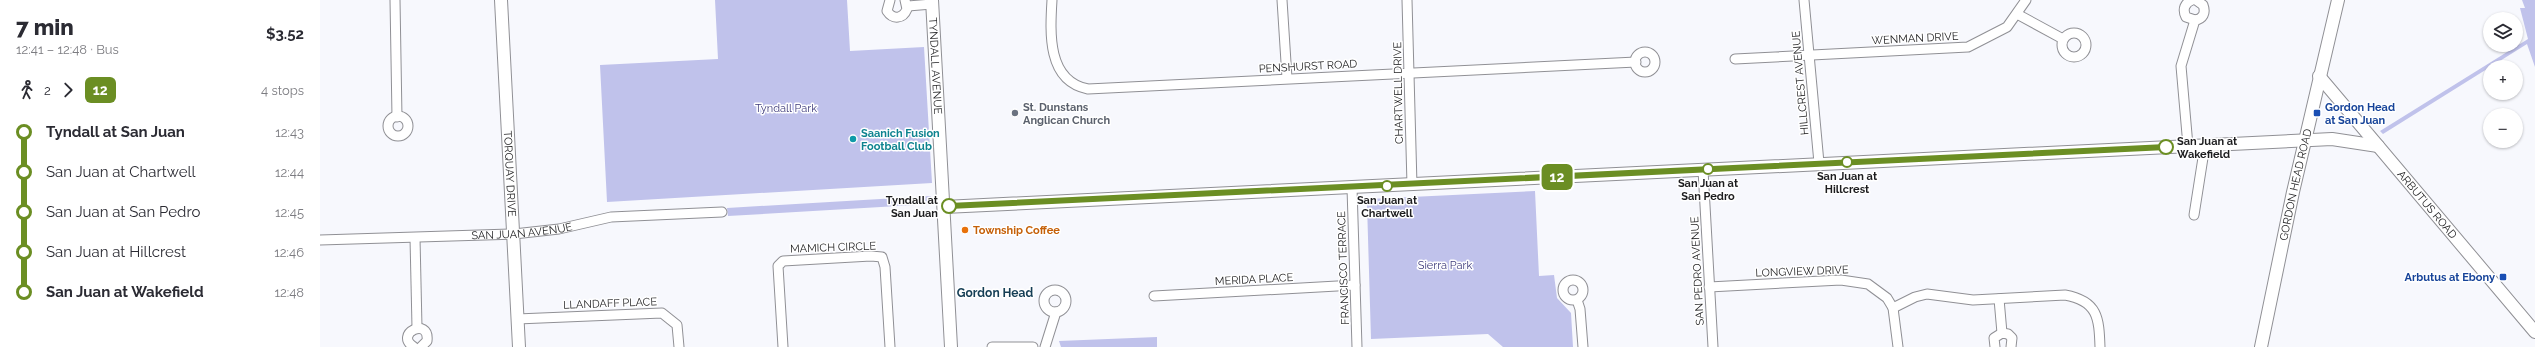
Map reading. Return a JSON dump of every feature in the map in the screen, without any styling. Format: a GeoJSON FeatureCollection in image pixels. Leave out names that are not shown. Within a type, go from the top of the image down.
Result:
{"type":"FeatureCollection","features":[{"type":"Feature","properties":{"kind":"street"},"geometry":{"type":"LineString","coordinates":[[395,0],[397,117]]}},
{"type":"Feature","properties":{"kind":"street","name":"TORQUAY DRIVE"},"geometry":{"type":"LineString","coordinates":[[501,0],[506,136],[514,234],[519,347]]}},
{"type":"Feature","properties":{"kind":"street"},"geometry":{"type":"LineString","coordinates":[[890,0],[887,11],[894,17],[904,15],[906,3],[932,2]]}},
{"type":"Feature","properties":{"kind":"street","name":"PENSHURST ROAD"},"geometry":{"type":"LineString","coordinates":[[1052,0],[1054,55],[1057,67],[1068,81],[1083,88],[1636,62]]}},
{"type":"Feature","properties":{"kind":"street"},"geometry":{"type":"LineString","coordinates":[[1282,0],[1287,78]]}},
{"type":"Feature","properties":{"kind":"street","name":"CHARTWELL DRIVE"},"geometry":{"type":"LineString","coordinates":[[1408,0],[1412,185]]}},
{"type":"Feature","properties":{"kind":"street","name":"HILLCREST AVENUE"},"geometry":{"type":"LineString","coordinates":[[1804,0],[1818,163]]}},
{"type":"Feature","properties":{"kind":"street","name":"WENMAN DRIVE"},"geometry":{"type":"LineString","coordinates":[[1735,59],[1968,47],[2006,27],[2026,0]]}},
{"type":"Feature","properties":{"kind":"street"},"geometry":{"type":"LineString","coordinates":[[2192,0],[2186,4],[2184,10],[2188,19],[2195,20],[2201,18],[2205,12],[2203,5],[2196,0]]}},
{"type":"Feature","properties":{"kind":"street","name":"GORDON HEAD ROAD"},"geometry":{"type":"LineString","coordinates":[[2261,347],[2319,76],[2338,0]]}},
{"type":"Feature","properties":{"kind":"street","name":"TYNDALL AVENUE"},"geometry":{"type":"LineString","coordinates":[[932,2],[944,207],[950,347]]}},
{"type":"Feature","properties":{"kind":"street"},"geometry":{"type":"LineString","coordinates":[[2017,14],[2063,39]]}},
{"type":"Feature","properties":{"kind":"street"},"geometry":{"type":"LineString","coordinates":[[2188,146],[2181,66],[2195,20]]}},
{"type":"Feature","properties":{"kind":"street","name":"ARBUTUS ROAD"},"geometry":{"type":"LineString","coordinates":[[2319,76],[2535,332]]}},
{"type":"Feature","properties":{"kind":"street"},"geometry":{"type":"LineString","coordinates":[[944,207],[2204,145],[2354,140],[2378,146]]}},
{"type":"Feature","properties":{"kind":"street"},"geometry":{"type":"LineString","coordinates":[[2194,215],[2204,145]]}},
{"type":"Feature","properties":{"kind":"street","name":"SAN PEDRO AVENUE"},"geometry":{"type":"LineString","coordinates":[[1704,170],[1713,347]]}},
{"type":"Feature","properties":{"kind":"street","name":"FRANCISCO TERRACE"},"geometry":{"type":"LineString","coordinates":[[1352,188],[1357,347]]}},
{"type":"Feature","properties":{"kind":"street","name":"SAN JUAN AVENUE"},"geometry":{"type":"LineString","coordinates":[[320,240],[514,234],[559,230],[611,218],[722,212]]}},
{"type":"Feature","properties":{"kind":"street"},"geometry":{"type":"LineString","coordinates":[[415,238],[417,327]]}},
{"type":"Feature","properties":{"kind":"street","name":"MAMICH CIRCLE"},"geometry":{"type":"LineString","coordinates":[[783,347],[778,266],[783,261],[871,256],[882,257],[885,267],[890,347]]}},
{"type":"Feature","properties":{"kind":"street","name":"LONGVIEW DRIVE"},"geometry":{"type":"LineString","coordinates":[[1709,287],[1857,280],[1877,289],[1893,308]]}},
{"type":"Feature","properties":{"kind":"street","name":"MERIDA PLACE"},"geometry":{"type":"LineString","coordinates":[[1154,296],[1355,285]]}},
{"type":"Feature","properties":{"kind":"street"},"geometry":{"type":"LineString","coordinates":[[1898,347],[1893,308],[1916,297],[1927,294],[1973,300],[2065,295],[2076,297],[2086,302],[2097,315],[2100,347]]}},
{"type":"Feature","properties":{"kind":"street"},"geometry":{"type":"LineString","coordinates":[[1999,299],[2002,332]]}},
{"type":"Feature","properties":{"kind":"street"},"geometry":{"type":"LineString","coordinates":[[1577,300],[1580,309],[1583,347]]}},
{"type":"Feature","properties":{"kind":"street"},"geometry":{"type":"LineString","coordinates":[[1045,347],[1056,312]]}},
{"type":"Feature","properties":{"kind":"street","name":"LLANDAFF PLACE"},"geometry":{"type":"LineString","coordinates":[[517,319],[662,313],[677,326],[679,347]]}},
{"type":"Feature","properties":{"kind":"street"},"geometry":{"type":"LineString","coordinates":[[414,347],[409,343],[407,336],[410,330],[417,327],[423,329],[427,334],[427,341],[421,347]]}},
{"type":"Feature","properties":{"kind":"street"},"geometry":{"type":"LineString","coordinates":[[1995,347],[1994,338],[2002,332]]}},
{"type":"Feature","properties":{"kind":"street"},"geometry":{"type":"LineString","coordinates":[[2002,332],[2008,334],[2012,338],[2011,347]]}},
{"type":"Feature","properties":{"kind":"street"},"geometry":{"type":"LineString","coordinates":[[992,347],[1033,347]]}},
{"type":"Feature","properties":{"kind":"green space","name":"Tyndall Park"},"geometry":{"type":"Polygon","coordinates":[[[715,0],[847,0],[850,51],[924,47],[932,183],[607,202],[600,65],[718,59],[715,0]]]}},
{"type":"Feature","properties":{"kind":"green space"},"geometry":{"type":"Polygon","coordinates":[[[2522,0],[2535,0],[2535,67],[2527,44],[2523,46],[2523,42],[2528,39],[2523,20],[2523,12],[2521,12],[2520,8],[2525,8],[2522,0]]]}},
{"type":"Feature","properties":{"kind":"green space"},"geometry":{"type":"Polygon","coordinates":[[[2507,52],[2514,52],[2501,60],[2494,60],[2507,52]]]}},
{"type":"Feature","properties":{"kind":"green space"},"geometry":{"type":"Polygon","coordinates":[[[2483,67],[2483,72],[2383,134],[2380,131],[2483,67]]]}},
{"type":"Feature","properties":{"kind":"green space","name":"Sierra Park"},"geometry":{"type":"Polygon","coordinates":[[[1535,191],[1539,276],[1554,275],[1557,298],[1571,313],[1573,347],[1503,347],[1488,334],[1371,339],[1367,204],[1369,199],[1535,191]]]}},
{"type":"Feature","properties":{"kind":"green space"},"geometry":{"type":"Polygon","coordinates":[[[931,196],[932,204],[728,216],[727,208],[931,196]]]}},
{"type":"Feature","properties":{"kind":"green space"},"geometry":{"type":"Polygon","coordinates":[[[1157,337],[1157,347],[1061,347],[1059,341],[1157,337]]]}},
{"type":"Feature","properties":{"kind":"bus line","name":"12"},"geometry":{"type":"LineString","coordinates":[[949,206],[1052,200],[1352,188],[1818,163],[2166,147]]}},
{"type":"Feature","properties":{"kind":"place","name":"St. Dunstans Anglican Church"},"geometry":{"type":"Point","coordinates":[1015,113]}},
{"type":"Feature","properties":{"kind":"place","name":"Gordon Head at San Juan"},"geometry":{"type":"Point","coordinates":[2317,113]}},
{"type":"Feature","properties":{"kind":"place","name":"Saanich Fusion Football Club"},"geometry":{"type":"Point","coordinates":[853,139]}},
{"type":"Feature","properties":{"kind":"place","name":"San Juan at Wakefield"},"geometry":{"type":"Point","coordinates":[2166,147]}},
{"type":"Feature","properties":{"kind":"place","name":"San Juan at Hillcrest"},"geometry":{"type":"Point","coordinates":[1847,162]}},
{"type":"Feature","properties":{"kind":"place","name":"San Juan at San Pedro"},"geometry":{"type":"Point","coordinates":[1708,169]}},
{"type":"Feature","properties":{"kind":"place","name":"San Juan at Chartwell"},"geometry":{"type":"Point","coordinates":[1387,186]}},
{"type":"Feature","properties":{"kind":"place","name":"Tyndall at San Juan"},"geometry":{"type":"Point","coordinates":[949,206]}},
{"type":"Feature","properties":{"kind":"place","name":"Township Coffee"},"geometry":{"type":"Point","coordinates":[965,230]}},
{"type":"Feature","properties":{"kind":"place","name":"Arbutus at Ebony"},"geometry":{"type":"Point","coordinates":[2503,277]}},
{"type":"Feature","properties":{"kind":"district","name":"Gordon Head"},"geometry":{"type":"Point","coordinates":[995,293]}}]}
